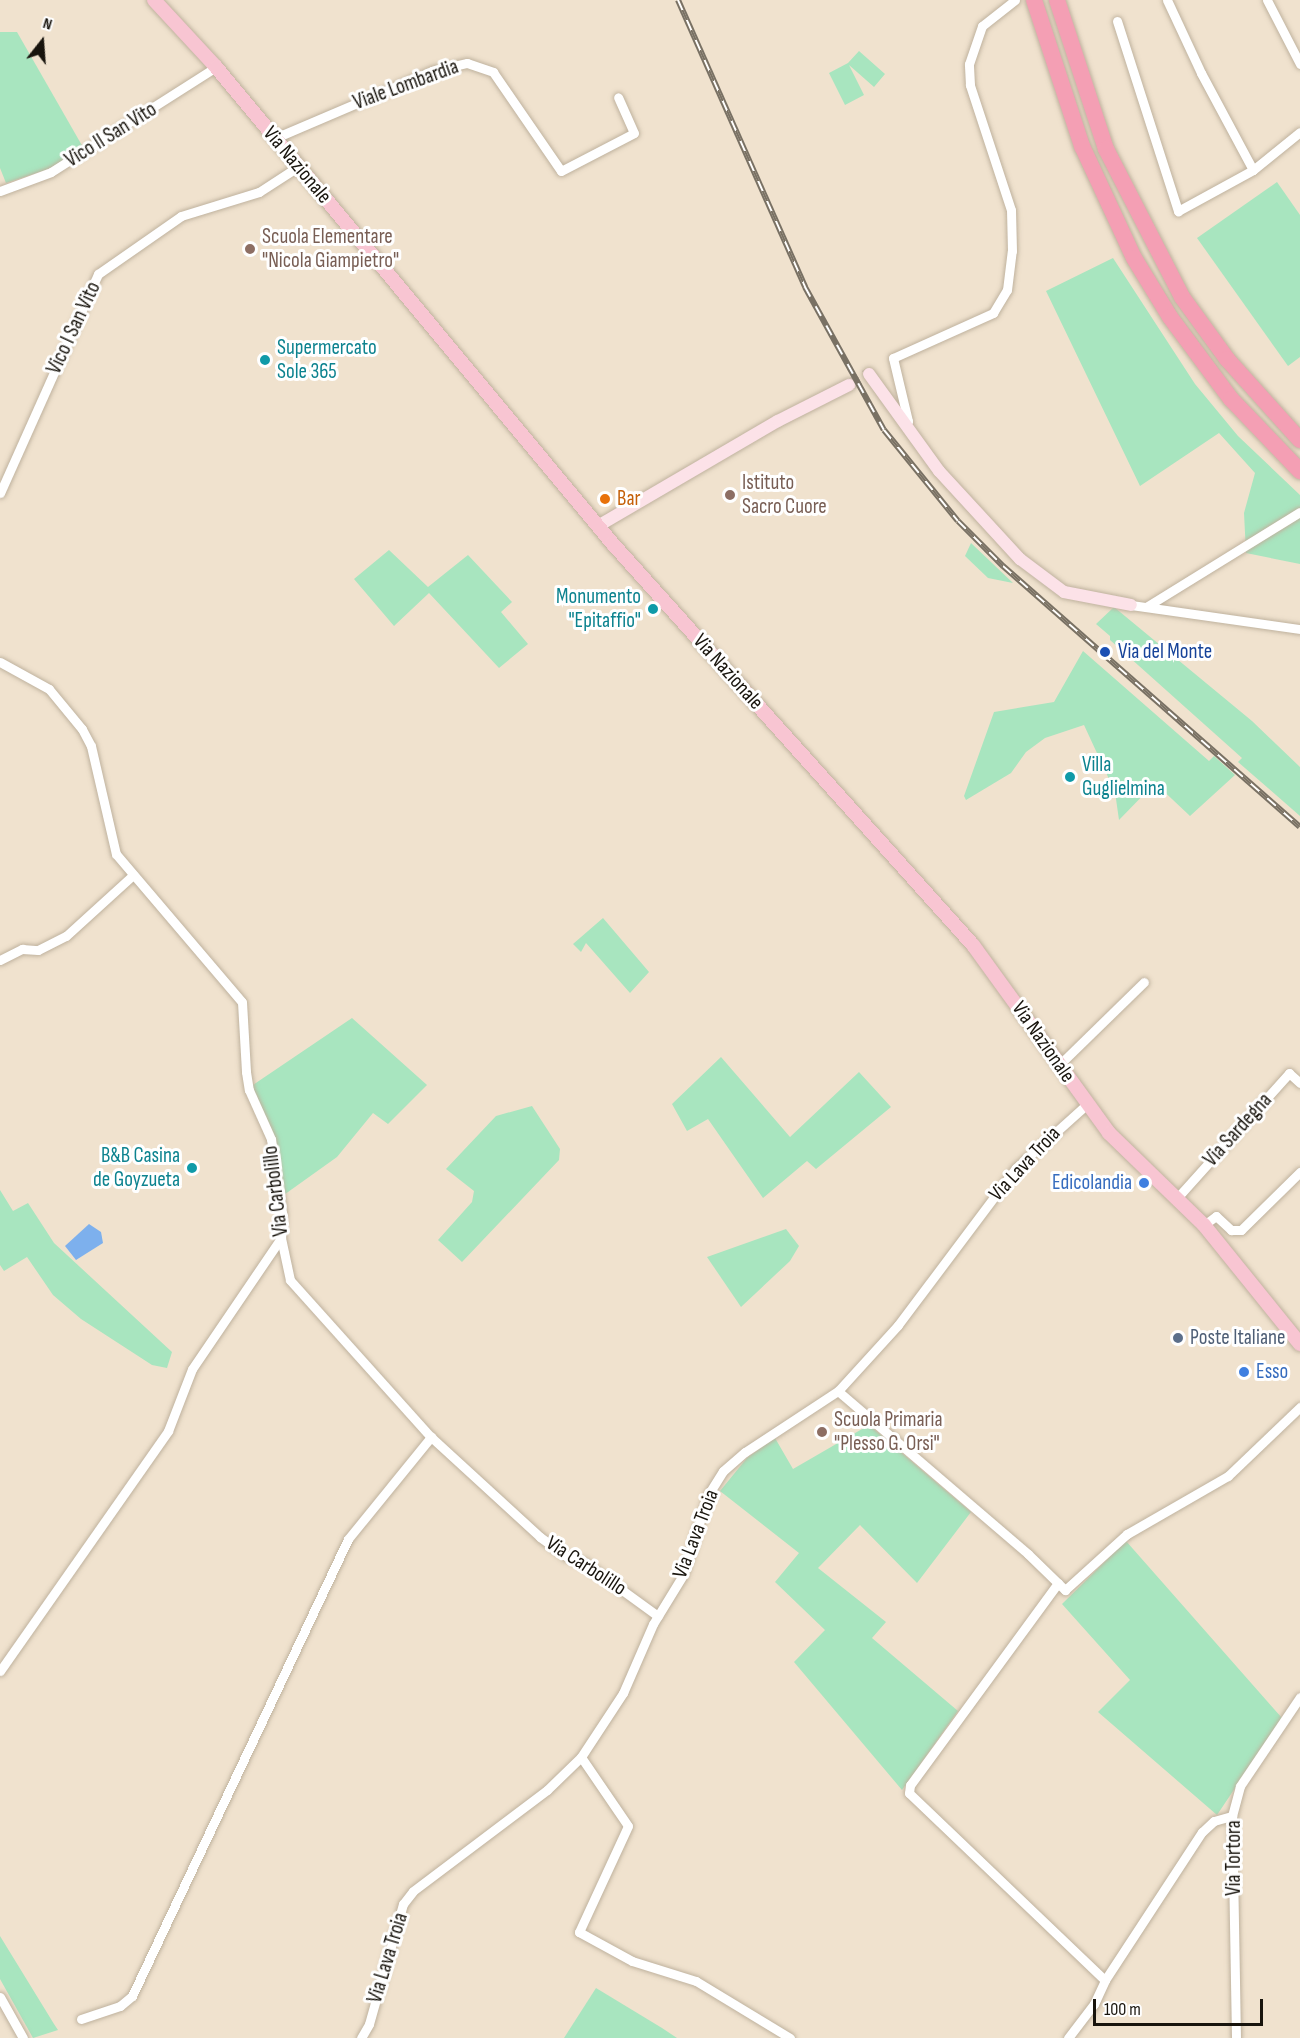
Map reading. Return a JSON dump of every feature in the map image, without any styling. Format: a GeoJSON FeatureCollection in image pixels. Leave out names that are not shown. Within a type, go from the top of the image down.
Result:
{"type":"FeatureCollection","features":[{"type":"Feature","properties":{"kind":"highway"},"geometry":{"type":"LineString","coordinates":[[1034,0],[1082,146],[1134,258],[1170,316],[1225,390],[1300,471]]}},
{"type":"Feature","properties":{"kind":"highway"},"geometry":{"type":"LineString","coordinates":[[1057,0],[1106,149],[1182,297],[1233,367],[1300,440]]}},
{"type":"Feature","properties":{"kind":"main road","name":"Via Nazionale"},"geometry":{"type":"LineString","coordinates":[[154,0],[216,67],[598,526],[973,945],[1086,1105],[1128,1153],[1204,1225],[1300,1344]]}},
{"type":"Feature","properties":{"kind":"street"},"geometry":{"type":"LineString","coordinates":[[904,426],[908,421],[893,358],[993,313],[1007,290],[1012,251],[1011,210],[998,160],[976,106],[970,84],[973,44],[982,27],[1015,0]]}},
{"type":"Feature","properties":{"kind":"street"},"geometry":{"type":"LineString","coordinates":[[1167,0],[1201,73],[1253,170]]}},
{"type":"Feature","properties":{"kind":"street"},"geometry":{"type":"LineString","coordinates":[[1267,0],[1300,64]]}},
{"type":"Feature","properties":{"kind":"street"},"geometry":{"type":"LineString","coordinates":[[1117,21],[1178,211],[1253,170],[1300,132]]}},
{"type":"Feature","properties":{"kind":"street","name":"Viale Lombardia"},"geometry":{"type":"LineString","coordinates":[[275,138],[432,71],[467,63],[493,72],[561,171],[634,133],[618,97]]}},
{"type":"Feature","properties":{"kind":"street","name":"Vico II San Vito"},"geometry":{"type":"LineString","coordinates":[[0,191],[59,167],[216,67]]}},
{"type":"Feature","properties":{"kind":"street","name":"Vico I San Vito"},"geometry":{"type":"LineString","coordinates":[[0,493],[98,274],[181,216],[260,192],[298,166]]}},
{"type":"Feature","properties":{"kind":"street"},"geometry":{"type":"LineString","coordinates":[[869,374],[904,426],[977,515],[1044,579],[1078,597],[1300,629]]}},
{"type":"Feature","properties":{"kind":"street"},"geometry":{"type":"LineString","coordinates":[[598,526],[778,421],[849,385]]}},
{"type":"Feature","properties":{"kind":"street"},"geometry":{"type":"LineString","coordinates":[[1146,607],[1300,512]]}},
{"type":"Feature","properties":{"kind":"street","name":"Via Carbolillo"},"geometry":{"type":"LineString","coordinates":[[0,662],[49,689],[82,729],[92,746],[111,842],[133,875],[242,1002],[249,1090],[271,1138],[282,1213],[281,1238],[290,1280],[430,1437],[540,1537],[566,1556],[585,1563],[658,1616]]}},
{"type":"Feature","properties":{"kind":"street"},"geometry":{"type":"LineString","coordinates":[[0,960],[22,949],[38,950],[66,936],[133,875]]}},
{"type":"Feature","properties":{"kind":"street"},"geometry":{"type":"LineString","coordinates":[[1058,1066],[1144,982]]}},
{"type":"Feature","properties":{"kind":"street","name":"Via Sardegna"},"geometry":{"type":"LineString","coordinates":[[1177,1198],[1288,1073],[1300,1083]]}},
{"type":"Feature","properties":{"kind":"street","name":"Via Lava Troia"},"geometry":{"type":"LineString","coordinates":[[361,2038],[369,2024],[395,1924],[413,1891],[547,1790],[581,1757],[623,1693],[658,1616],[683,1575],[708,1495],[723,1471],[745,1452],[838,1391],[898,1325],[1016,1168],[1086,1105]]}},
{"type":"Feature","properties":{"kind":"street"},"geometry":{"type":"LineString","coordinates":[[1204,1225],[1216,1216],[1232,1230],[1241,1230],[1300,1172]]}},
{"type":"Feature","properties":{"kind":"street"},"geometry":{"type":"LineString","coordinates":[[0,1671],[168,1431],[192,1369],[281,1238]]}},
{"type":"Feature","properties":{"kind":"street"},"geometry":{"type":"LineString","coordinates":[[838,1391],[1065,1590],[1126,1534],[1228,1476],[1300,1407]]}},
{"type":"Feature","properties":{"kind":"street"},"geometry":{"type":"LineString","coordinates":[[81,2019],[120,2006],[132,1996],[348,1539],[430,1437]]}},
{"type":"Feature","properties":{"kind":"street"},"geometry":{"type":"LineString","coordinates":[[1058,1583],[910,1785],[909,1793],[1105,1980]]}},
{"type":"Feature","properties":{"kind":"street","name":"Via Tortora"},"geometry":{"type":"LineString","coordinates":[[1236,2038],[1232,1816],[1240,1786],[1300,1697]]}},
{"type":"Feature","properties":{"kind":"street"},"geometry":{"type":"LineString","coordinates":[[581,1757],[628,1826],[579,1932],[633,1961],[696,1981],[790,2038]]}},
{"type":"Feature","properties":{"kind":"street"},"geometry":{"type":"LineString","coordinates":[[1068,2038],[1095,2004],[1105,1980],[1202,1832],[1214,1821],[1232,1816]]}},
{"type":"Feature","properties":{"kind":"street"},"geometry":{"type":"LineString","coordinates":[[0,1997],[23,2038]]}},
{"type":"Feature","properties":{"kind":"green space"},"geometry":{"type":"Polygon","coordinates":[[[0,32],[17,32],[84,149],[49,169],[6,183],[0,168],[0,32]]]}},
{"type":"Feature","properties":{"kind":"green space"},"geometry":{"type":"Polygon","coordinates":[[[859,51],[885,74],[874,87],[849,65],[864,95],[845,105],[829,73],[848,63],[859,51]]]}},
{"type":"Feature","properties":{"kind":"green space"},"geometry":{"type":"Polygon","coordinates":[[[1277,182],[1300,215],[1300,357],[1288,366],[1197,238],[1277,182]]]}},
{"type":"Feature","properties":{"kind":"green space"},"geometry":{"type":"Polygon","coordinates":[[[1113,258],[1195,384],[1238,436],[1300,495],[1300,564],[1246,553],[1244,513],[1255,473],[1219,433],[1140,486],[1046,291],[1113,258]]]}},
{"type":"Feature","properties":{"kind":"green space"},"geometry":{"type":"Polygon","coordinates":[[[971,543],[1013,583],[988,578],[965,556],[971,543]]]}},
{"type":"Feature","properties":{"kind":"green space"},"geometry":{"type":"Polygon","coordinates":[[[389,550],[428,587],[468,555],[512,602],[501,612],[528,644],[499,668],[429,593],[394,626],[354,579],[389,550]]]}},
{"type":"Feature","properties":{"kind":"green space"},"geometry":{"type":"Polygon","coordinates":[[[1114,607],[1252,721],[1300,767],[1300,816],[1238,762],[1242,758],[1110,640],[1110,636],[1096,624],[1114,607]]]}},
{"type":"Feature","properties":{"kind":"green space"},"geometry":{"type":"Polygon","coordinates":[[[1083,651],[1209,761],[1214,756],[1235,775],[1190,816],[1155,783],[1119,820],[1115,792],[1084,725],[1045,738],[1026,752],[1011,773],[966,800],[964,796],[994,712],[1054,702],[1083,651]]]}},
{"type":"Feature","properties":{"kind":"green space"},"geometry":{"type":"Polygon","coordinates":[[[603,918],[649,972],[630,993],[586,943],[581,952],[573,944],[603,918]]]}},
{"type":"Feature","properties":{"kind":"green space"},"geometry":{"type":"Polygon","coordinates":[[[352,1018],[427,1085],[388,1124],[373,1113],[337,1157],[281,1197],[274,1142],[250,1087],[352,1018]]]}},
{"type":"Feature","properties":{"kind":"green space"},"geometry":{"type":"Polygon","coordinates":[[[721,1057],[790,1137],[859,1072],[891,1107],[816,1169],[807,1161],[763,1198],[708,1119],[687,1131],[672,1104],[721,1057]]]}},
{"type":"Feature","properties":{"kind":"green space"},"geometry":{"type":"Polygon","coordinates":[[[532,1106],[560,1149],[559,1160],[462,1262],[438,1240],[472,1202],[474,1191],[446,1169],[496,1116],[532,1106]]]}},
{"type":"Feature","properties":{"kind":"green space"},"geometry":{"type":"Polygon","coordinates":[[[0,1190],[13,1211],[28,1203],[54,1243],[172,1352],[167,1368],[152,1365],[81,1319],[53,1295],[27,1257],[4,1271],[0,1265],[0,1190]]]}},
{"type":"Feature","properties":{"kind":"green space"},"geometry":{"type":"Polygon","coordinates":[[[786,1229],[799,1246],[790,1261],[741,1307],[707,1257],[786,1229]]]}},
{"type":"Feature","properties":{"kind":"green space"},"geometry":{"type":"Polygon","coordinates":[[[869,1425],[971,1512],[917,1583],[860,1525],[818,1568],[886,1622],[872,1638],[958,1711],[902,1790],[794,1662],[825,1630],[775,1582],[799,1553],[720,1491],[747,1458],[775,1438],[793,1469],[869,1425]]]}},
{"type":"Feature","properties":{"kind":"green space"},"geometry":{"type":"Polygon","coordinates":[[[1126,1541],[1282,1718],[1217,1815],[1098,1712],[1130,1680],[1062,1604],[1126,1541]]]}},
{"type":"Feature","properties":{"kind":"green space"},"geometry":{"type":"Polygon","coordinates":[[[0,1936],[58,2030],[33,2038],[0,1979],[0,1936]]]}},
{"type":"Feature","properties":{"kind":"green space"},"geometry":{"type":"Polygon","coordinates":[[[596,1988],[662,2028],[677,2038],[564,2038],[596,1988]]]}},
{"type":"Feature","properties":{"kind":"water"},"geometry":{"type":"Polygon","coordinates":[[[89,1224],[101,1232],[103,1243],[76,1260],[65,1246],[89,1224]]]}},
{"type":"Feature","properties":{"kind":"tunnel"},"geometry":{"type":"LineString","coordinates":[[849,385],[869,374]]}},
{"type":"Feature","properties":{"kind":"railway"},"geometry":{"type":"LineString","coordinates":[[678,0],[805,287],[884,430],[958,521],[1003,566],[1300,827]]}},
{"type":"Feature","properties":{"kind":"place","name":"Scuola Elementare \"Nicola Giampietro\""},"geometry":{"type":"Point","coordinates":[250,249]}},
{"type":"Feature","properties":{"kind":"place","name":"Supermercato Sole 365"},"geometry":{"type":"Point","coordinates":[265,360]}},
{"type":"Feature","properties":{"kind":"place","name":"Istituto Sacro Cuore"},"geometry":{"type":"Point","coordinates":[730,495]}},
{"type":"Feature","properties":{"kind":"place","name":"Bar"},"geometry":{"type":"Point","coordinates":[605,499]}},
{"type":"Feature","properties":{"kind":"place","name":"Monumento \"Epitaffio\""},"geometry":{"type":"Point","coordinates":[653,609]}},
{"type":"Feature","properties":{"kind":"place","name":"Via del Monte"},"geometry":{"type":"Point","coordinates":[1105,652]}},
{"type":"Feature","properties":{"kind":"place","name":"Villa Guglielmina"},"geometry":{"type":"Point","coordinates":[1070,777]}},
{"type":"Feature","properties":{"kind":"place","name":"B&B Casina de Goyzueta"},"geometry":{"type":"Point","coordinates":[192,1168]}},
{"type":"Feature","properties":{"kind":"place","name":"Edicolandia"},"geometry":{"type":"Point","coordinates":[1144,1183]}},
{"type":"Feature","properties":{"kind":"place","name":"Poste Italiane"},"geometry":{"type":"Point","coordinates":[1178,1338]}},
{"type":"Feature","properties":{"kind":"place","name":"Esso"},"geometry":{"type":"Point","coordinates":[1244,1372]}},
{"type":"Feature","properties":{"kind":"place","name":"Scuola Primaria \"Plesso G. Orsi\""},"geometry":{"type":"Point","coordinates":[822,1432]}}]}
